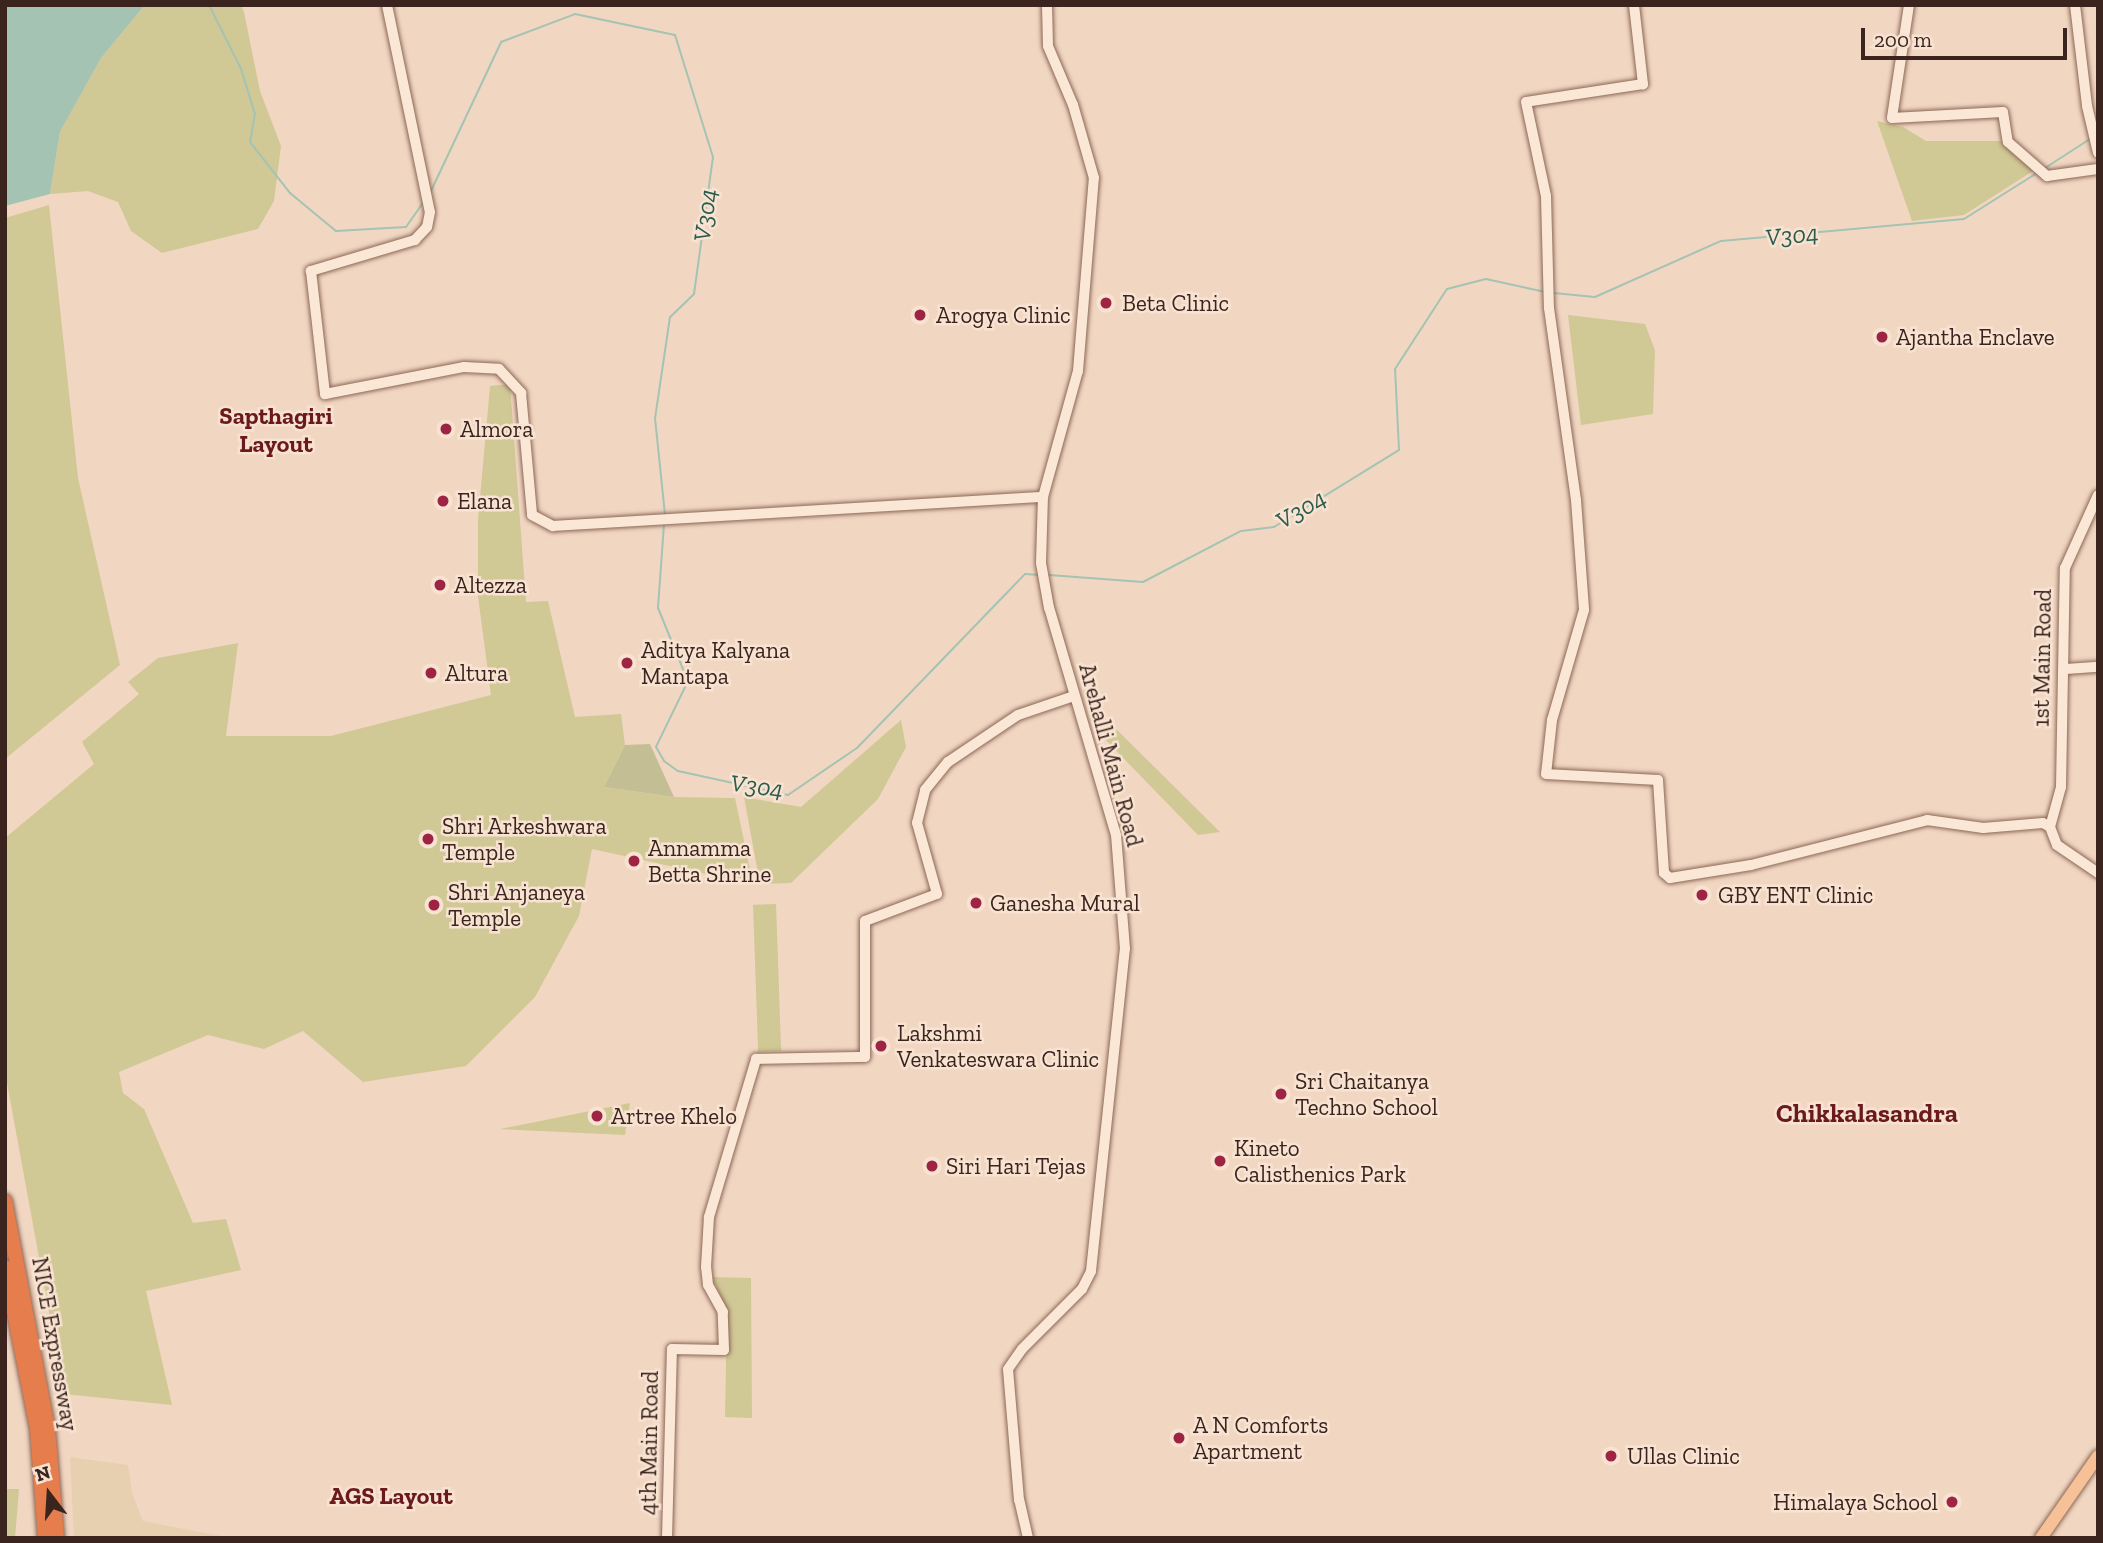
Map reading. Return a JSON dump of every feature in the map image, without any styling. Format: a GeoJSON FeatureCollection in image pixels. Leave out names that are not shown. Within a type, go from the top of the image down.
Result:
{"type":"FeatureCollection","features":[{"type":"Feature","properties":{"kind":"highway","name":"NICE Expressway"},"geometry":{"type":"LineString","coordinates":[[5,1201],[13,1279],[37,1429],[45,1538]]}},
{"type":"Feature","properties":{"kind":"highway","name":"NICE Expressway"},"geometry":{"type":"LineString","coordinates":[[13,1279],[48,1428],[57,1538]]}},
{"type":"Feature","properties":{"kind":"main road"},"geometry":{"type":"LineString","coordinates":[[2041,1538],[2098,1456]]}},
{"type":"Feature","properties":{"kind":"street"},"geometry":{"type":"LineString","coordinates":[[387,5],[430,212],[427,227],[415,240],[312,271],[325,394],[464,367],[499,369],[521,393],[535,520],[553,526],[674,521],[1043,497]]}},
{"type":"Feature","properties":{"kind":"street","name":"Arehalli Main Road"},"geometry":{"type":"LineString","coordinates":[[1028,1538],[1019,1500],[1008,1369],[1021,1349],[1082,1289],[1091,1271],[1124,957],[1115,835],[1074,696],[1044,585],[1041,563],[1043,497],[1078,370],[1094,178],[1073,106],[1048,46],[1047,5]]}},
{"type":"Feature","properties":{"kind":"street"},"geometry":{"type":"LineString","coordinates":[[1634,5],[1643,84],[1526,102],[1546,196],[1548,299],[1576,500],[1584,610],[1552,720],[1546,774],[1658,780],[1665,876],[1710,872],[1916,821],[1983,828],[2035,821],[2050,827],[2057,845],[2098,873]]}},
{"type":"Feature","properties":{"kind":"street"},"geometry":{"type":"LineString","coordinates":[[1909,5],[1892,118],[2003,112],[2008,142],[2047,176],[2098,169]]}},
{"type":"Feature","properties":{"kind":"street"},"geometry":{"type":"LineString","coordinates":[[2075,5],[2091,129],[2097,148]]}},
{"type":"Feature","properties":{"kind":"street","name":"1st Main Road"},"geometry":{"type":"LineString","coordinates":[[2050,827],[2060,787],[2066,669],[2065,568],[2098,495]]}},
{"type":"Feature","properties":{"kind":"street"},"geometry":{"type":"LineString","coordinates":[[2066,669],[2098,667]]}},
{"type":"Feature","properties":{"kind":"street","name":"4th Main Road"},"geometry":{"type":"LineString","coordinates":[[667,1538],[672,1349],[723,1350],[723,1312],[708,1285],[706,1267],[709,1217],[756,1059],[865,1057],[865,921],[937,894],[918,823],[925,790],[947,762],[1018,715],[1074,696]]}},
{"type":"Feature","properties":{"kind":"shaded area"},"geometry":{"type":"Polygon","coordinates":[[[5,5],[145,5],[101,58],[60,132],[50,194],[5,206],[5,5]]]}},
{"type":"Feature","properties":{"kind":"shaded area"},"geometry":{"type":"Polygon","coordinates":[[[145,5],[241,5],[260,91],[281,146],[274,201],[258,229],[162,253],[131,231],[118,202],[88,191],[50,194],[60,132],[101,58],[145,5]]]}},
{"type":"Feature","properties":{"kind":"shaded area"},"geometry":{"type":"Polygon","coordinates":[[[1877,121],[1903,127],[1926,141],[2004,141],[2033,171],[1964,215],[1912,221],[1877,121]]]}},
{"type":"Feature","properties":{"kind":"shaded area"},"geometry":{"type":"Polygon","coordinates":[[[49,205],[78,478],[120,665],[5,759],[5,218],[49,205]]]}},
{"type":"Feature","properties":{"kind":"shaded area"},"geometry":{"type":"Polygon","coordinates":[[[1568,315],[1645,324],[1655,350],[1653,414],[1581,425],[1568,315]]]}},
{"type":"Feature","properties":{"kind":"shaded area"},"geometry":{"type":"Polygon","coordinates":[[[510,384],[526,602],[548,601],[575,717],[621,714],[625,745],[604,787],[674,797],[735,798],[753,884],[592,849],[579,916],[535,997],[466,1066],[363,1082],[303,1031],[264,1049],[208,1035],[119,1072],[123,1093],[144,1109],[193,1223],[226,1219],[241,1270],[146,1291],[172,1405],[64,1394],[5,1072],[5,838],[94,764],[82,742],[139,694],[128,682],[158,658],[238,643],[226,736],[331,736],[491,695],[478,596],[478,520],[490,386],[510,384]]]}},
{"type":"Feature","properties":{"kind":"shaded area"},"geometry":{"type":"Polygon","coordinates":[[[1091,711],[1102,715],[1220,832],[1198,835],[1096,730],[1091,711]]]}},
{"type":"Feature","properties":{"kind":"shaded area"},"geometry":{"type":"Polygon","coordinates":[[[901,720],[906,747],[878,799],[791,883],[760,884],[744,797],[801,807],[901,720]]]}},
{"type":"Feature","properties":{"kind":"shaded area"},"geometry":{"type":"Polygon","coordinates":[[[650,744],[674,797],[604,787],[625,745],[650,744]]]}},
{"type":"Feature","properties":{"kind":"shaded area"},"geometry":{"type":"Polygon","coordinates":[[[776,904],[781,1051],[758,1052],[753,905],[776,904]]]}},
{"type":"Feature","properties":{"kind":"shaded area","name":"Artree Khelo"},"geometry":{"type":"Polygon","coordinates":[[[630,1103],[625,1135],[500,1129],[630,1103]]]}},
{"type":"Feature","properties":{"kind":"shaded area"},"geometry":{"type":"Polygon","coordinates":[[[712,1277],[751,1278],[752,1418],[725,1417],[727,1311],[712,1277]]]}},
{"type":"Feature","properties":{"kind":"shaded area"},"geometry":{"type":"Polygon","coordinates":[[[70,1457],[128,1465],[132,1493],[143,1521],[231,1538],[74,1538],[70,1457]]]}},
{"type":"Feature","properties":{"kind":"shaded area"},"geometry":{"type":"Polygon","coordinates":[[[5,1489],[19,1489],[15,1538],[5,1538],[5,1489]]]}},
{"type":"Feature","properties":{"kind":"waterway","name":"V304"},"geometry":{"type":"LineString","coordinates":[[209,5],[241,69],[255,114],[250,142],[290,193],[336,231],[406,227],[424,201]]}},
{"type":"Feature","properties":{"kind":"waterway","name":"V304"},"geometry":{"type":"LineString","coordinates":[[431,191],[501,42],[575,14],[675,35],[713,157],[694,294],[670,317],[655,418],[665,515]]}},
{"type":"Feature","properties":{"kind":"waterway","name":"V304"},"geometry":{"type":"LineString","coordinates":[[2045,168],[2090,139]]}},
{"type":"Feature","properties":{"kind":"waterway","name":"V304"},"geometry":{"type":"LineString","coordinates":[[1554,293],[1595,297],[1721,241],[1964,219],[2037,173]]}},
{"type":"Feature","properties":{"kind":"waterway","name":"V304"},"geometry":{"type":"LineString","coordinates":[[1049,575],[1143,582],[1241,531],[1274,527],[1399,450],[1395,369],[1447,289],[1486,279],[1545,292]]}},
{"type":"Feature","properties":{"kind":"waterway","name":"V304"},"geometry":{"type":"LineString","coordinates":[[664,524],[658,608],[688,681],[656,747],[664,761],[678,771],[788,795],[857,748],[1025,574],[1040,575]]}},
{"type":"Feature","properties":{"kind":"place","name":"Beta Clinic"},"geometry":{"type":"Point","coordinates":[1106,303]}},
{"type":"Feature","properties":{"kind":"place","name":"Arogya Clinic"},"geometry":{"type":"Point","coordinates":[920,315]}},
{"type":"Feature","properties":{"kind":"place","name":"Ajantha Enclave"},"geometry":{"type":"Point","coordinates":[1882,337]}},
{"type":"Feature","properties":{"kind":"place","name":"Almora"},"geometry":{"type":"Point","coordinates":[446,429]}},
{"type":"Feature","properties":{"kind":"place","name":"Elana"},"geometry":{"type":"Point","coordinates":[443,501]}},
{"type":"Feature","properties":{"kind":"place","name":"Altezza"},"geometry":{"type":"Point","coordinates":[440,585]}},
{"type":"Feature","properties":{"kind":"place","name":"Aditya Kalyana Mantapa"},"geometry":{"type":"Point","coordinates":[627,663]}},
{"type":"Feature","properties":{"kind":"place","name":"Altura"},"geometry":{"type":"Point","coordinates":[431,673]}},
{"type":"Feature","properties":{"kind":"place","name":"Shri Arkeshwara Temple"},"geometry":{"type":"Point","coordinates":[428,839]}},
{"type":"Feature","properties":{"kind":"place","name":"Annamma Betta Shrine"},"geometry":{"type":"Point","coordinates":[634,861]}},
{"type":"Feature","properties":{"kind":"place","name":"GBY ENT Clinic"},"geometry":{"type":"Point","coordinates":[1702,895]}},
{"type":"Feature","properties":{"kind":"place","name":"Ganesha Mural"},"geometry":{"type":"Point","coordinates":[976,903]}},
{"type":"Feature","properties":{"kind":"place","name":"Shri Anjaneya Temple"},"geometry":{"type":"Point","coordinates":[434,905]}},
{"type":"Feature","properties":{"kind":"place","name":"Lakshmi Venkateswara Clinic"},"geometry":{"type":"Point","coordinates":[881,1046]}},
{"type":"Feature","properties":{"kind":"place","name":"Sri Chaitanya Techno School"},"geometry":{"type":"Point","coordinates":[1281,1094]}},
{"type":"Feature","properties":{"kind":"place","name":"Artree Khelo"},"geometry":{"type":"Point","coordinates":[597,1116]}},
{"type":"Feature","properties":{"kind":"place","name":"Kineto Calisthenics Park"},"geometry":{"type":"Point","coordinates":[1220,1161]}},
{"type":"Feature","properties":{"kind":"place","name":"Siri Hari Tejas"},"geometry":{"type":"Point","coordinates":[932,1166]}},
{"type":"Feature","properties":{"kind":"place","name":"A N Comforts Apartment"},"geometry":{"type":"Point","coordinates":[1179,1438]}},
{"type":"Feature","properties":{"kind":"place","name":"Ullas Clinic"},"geometry":{"type":"Point","coordinates":[1611,1456]}},
{"type":"Feature","properties":{"kind":"place","name":"Himalaya School"},"geometry":{"type":"Point","coordinates":[1952,1502]}},
{"type":"Feature","properties":{"kind":"district","name":"Sapthagiri Layout"},"geometry":{"type":"Point","coordinates":[276,430]}},
{"type":"Feature","properties":{"kind":"district","name":"Chikkalasandra"},"geometry":{"type":"Point","coordinates":[1867,1114]}},
{"type":"Feature","properties":{"kind":"district","name":"AGS Layout"},"geometry":{"type":"Point","coordinates":[391,1496]}}]}
